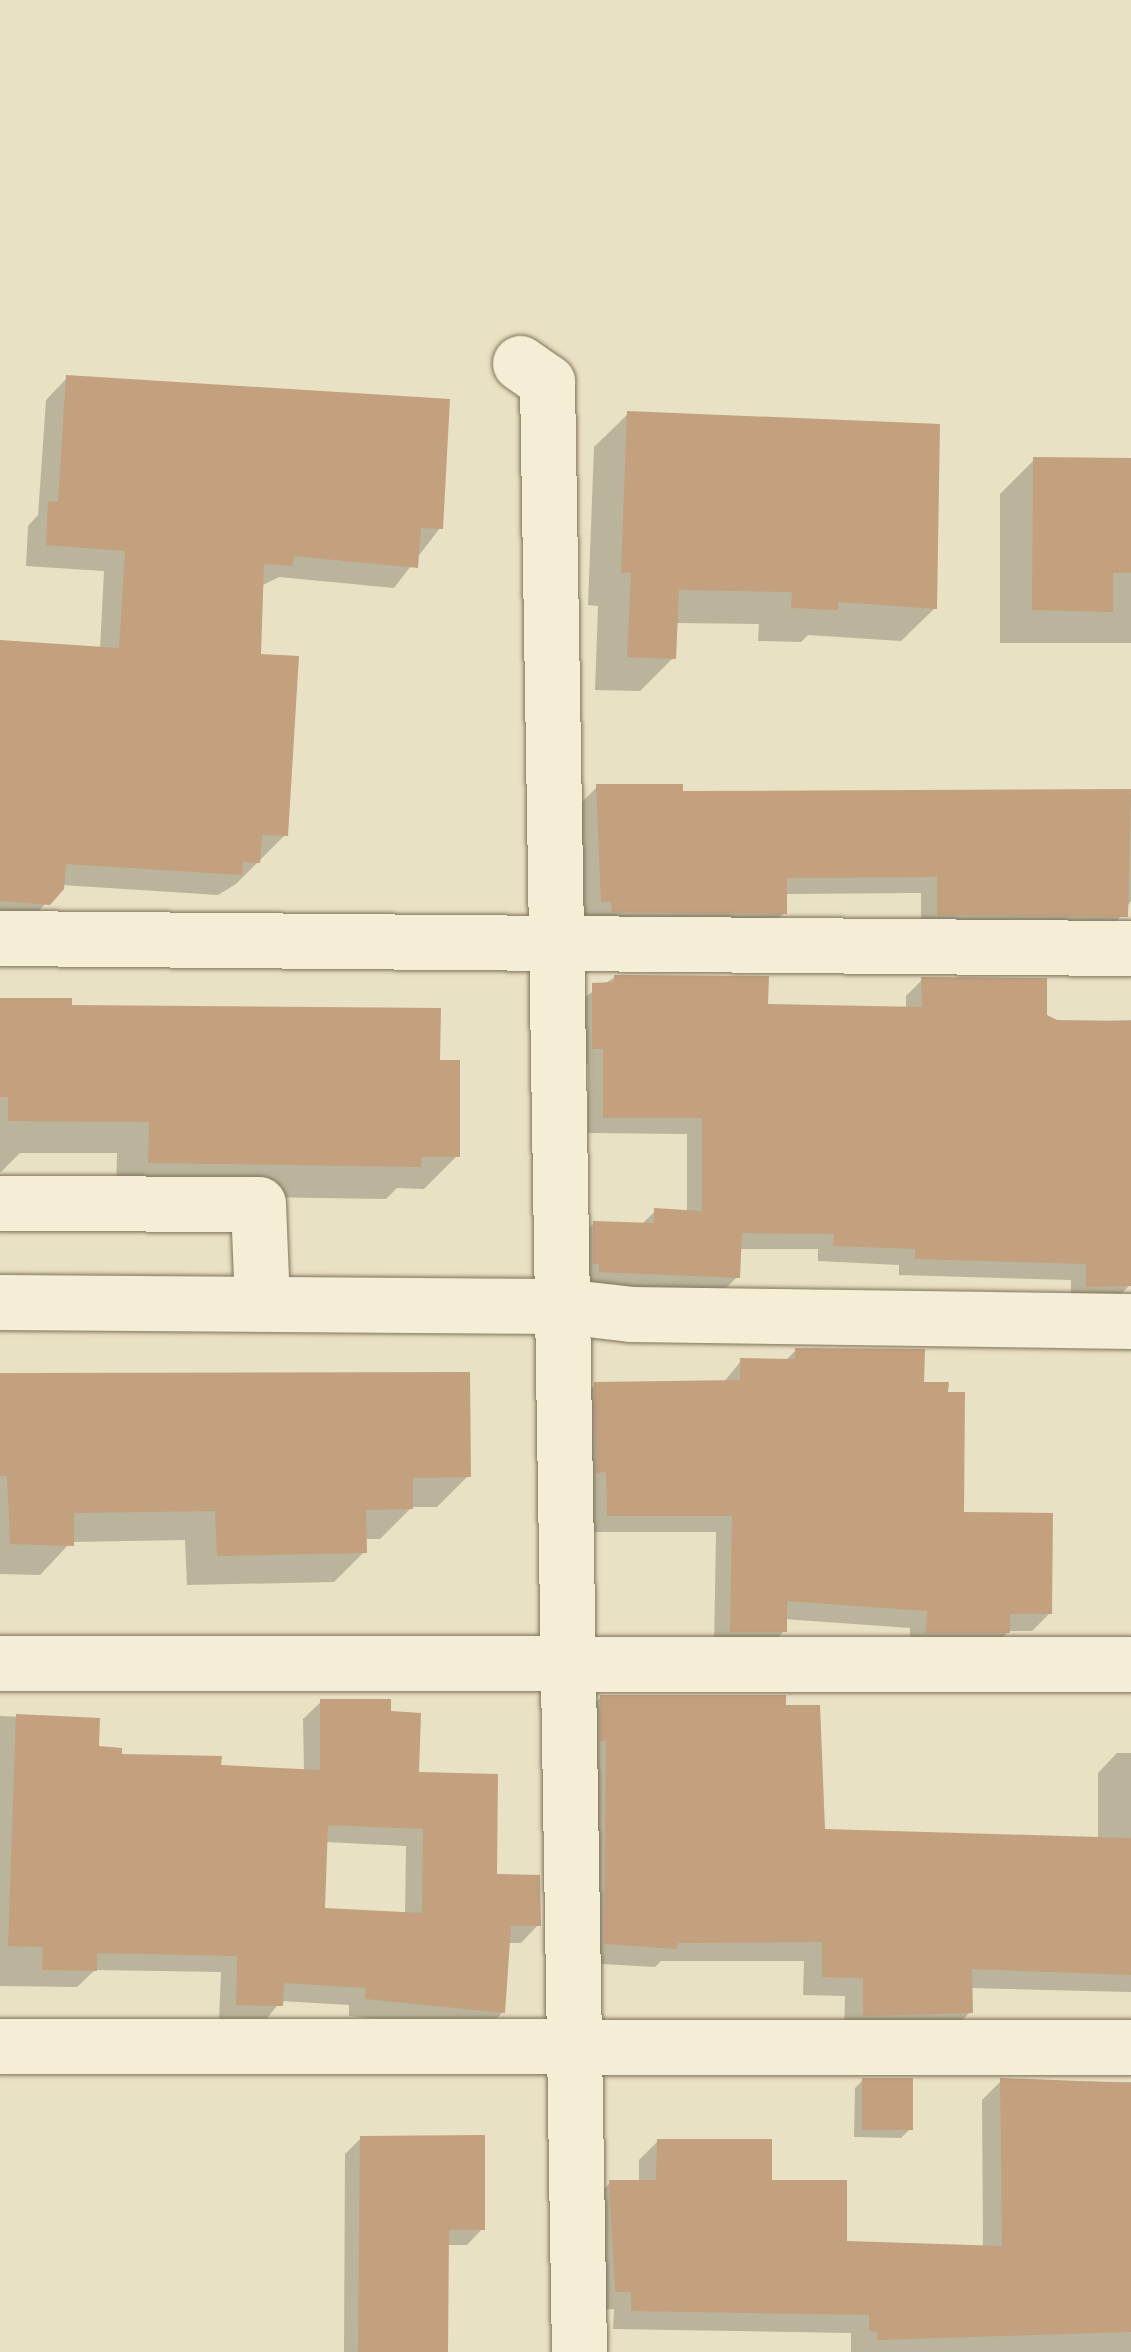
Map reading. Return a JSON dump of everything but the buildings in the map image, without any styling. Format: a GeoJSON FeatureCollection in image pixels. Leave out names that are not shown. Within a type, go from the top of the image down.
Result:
{"type":"FeatureCollection","features":[{"type":"Feature","properties":{"kind":"street"},"geometry":{"type":"LineString","coordinates":[[520,364],[547,382],[579,2352]]}},
{"type":"Feature","properties":{"kind":"street"},"geometry":{"type":"LineString","coordinates":[[0,938],[1131,948]]}},
{"type":"Feature","properties":{"kind":"street"},"geometry":{"type":"LineString","coordinates":[[0,1203],[258,1204],[262,1303]]}},
{"type":"Feature","properties":{"kind":"street"},"geometry":{"type":"LineString","coordinates":[[0,1302],[562,1306],[631,1314],[1131,1321]]}},
{"type":"Feature","properties":{"kind":"street"},"geometry":{"type":"LineString","coordinates":[[0,1663],[568,1659],[1131,1664]]}},
{"type":"Feature","properties":{"kind":"street"},"geometry":{"type":"LineString","coordinates":[[0,2046],[574,2051],[1131,2047]]}}]}
